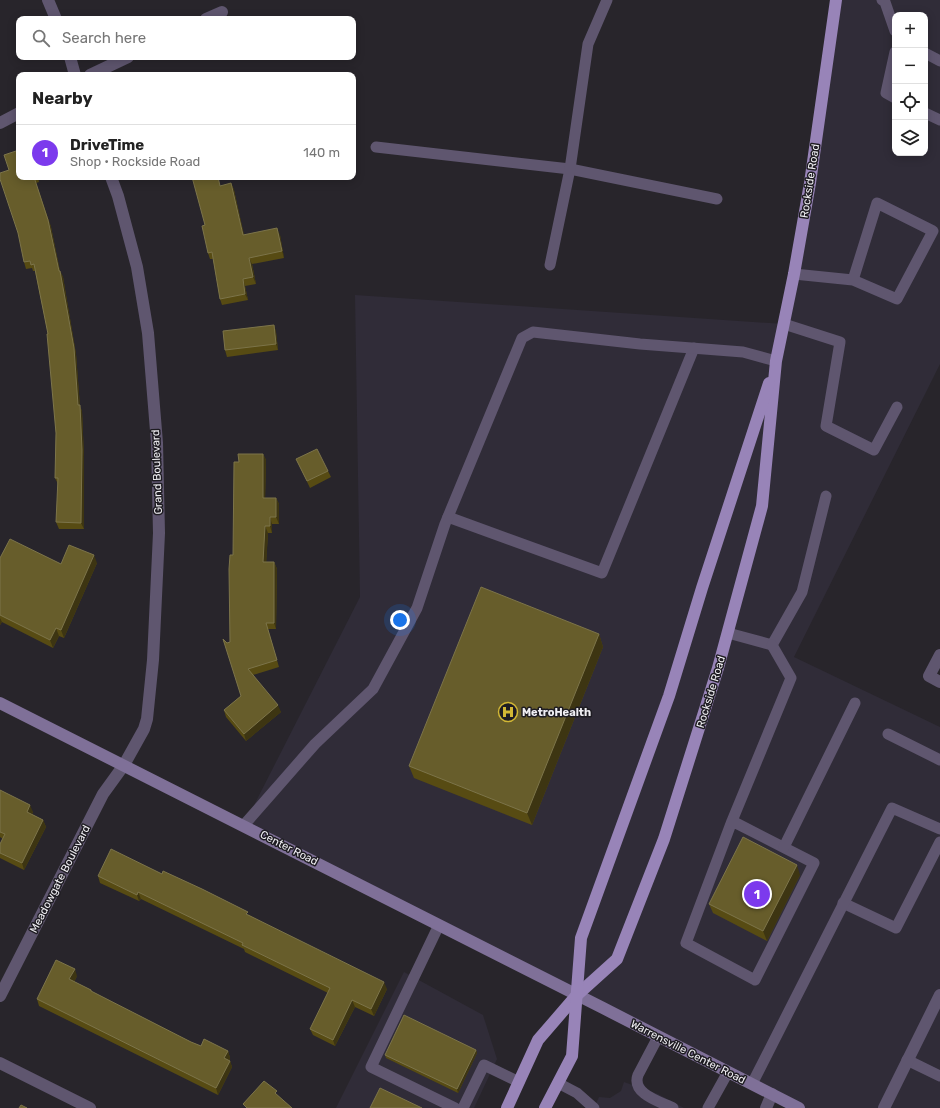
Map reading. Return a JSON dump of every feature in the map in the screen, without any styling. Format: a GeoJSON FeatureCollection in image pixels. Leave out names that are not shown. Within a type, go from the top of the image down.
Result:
{"type":"FeatureCollection","features":[{"type":"Feature","properties":{"kind":"main road","name":"Rockside Road"},"geometry":{"type":"LineString","coordinates":[[545,1108],[572,1056],[581,938],[669,696],[702,588],[776,361],[794,274],[810,183],[836,0]]}},
{"type":"Feature","properties":{"kind":"main road","name":"Rockside Road"},"geometry":{"type":"LineString","coordinates":[[507,1108],[538,1040],[576,996],[617,959],[664,839],[718,668],[762,506],[776,361]]}},
{"type":"Feature","properties":{"kind":"main road","name":"Center Road"},"geometry":{"type":"LineString","coordinates":[[0,703],[244,825],[576,996]]}},
{"type":"Feature","properties":{"kind":"main road","name":"Warrensville Center Road"},"geometry":{"type":"LineString","coordinates":[[576,996],[799,1108]]}},
{"type":"Feature","properties":{"kind":"street"},"geometry":{"type":"LineString","coordinates":[[48,0],[55,16]]}},
{"type":"Feature","properties":{"kind":"street"},"geometry":{"type":"LineString","coordinates":[[213,16],[222,12]]}},
{"type":"Feature","properties":{"kind":"street"},"geometry":{"type":"LineString","coordinates":[[71,60],[74,72]]}},
{"type":"Feature","properties":{"kind":"street"},"geometry":{"type":"LineString","coordinates":[[96,72],[122,60]]}},
{"type":"Feature","properties":{"kind":"street"},"geometry":{"type":"LineString","coordinates":[[0,123],[16,115]]}},
{"type":"Feature","properties":{"kind":"street","name":"Grand Boulevard"},"geometry":{"type":"LineString","coordinates":[[112,180],[138,267],[148,333],[157,443],[159,525],[153,660],[147,719],[144,729],[124,765]]}},
{"type":"Feature","properties":{"kind":"street"},"geometry":{"type":"LineString","coordinates":[[940,654],[929,676],[940,682]]}},
{"type":"Feature","properties":{"kind":"street","name":"Meadowgate Boulevard"},"geometry":{"type":"LineString","coordinates":[[0,996],[103,794],[124,765]]}},
{"type":"Feature","properties":{"kind":"street"},"geometry":{"type":"LineString","coordinates":[[884,1108],[940,995]]}},
{"type":"Feature","properties":{"kind":"street"},"geometry":{"type":"LineString","coordinates":[[0,1063],[90,1108]]}},
{"type":"Feature","properties":{"kind":"street"},"geometry":{"type":"LineString","coordinates":[[766,1108],[772,1094]]}},
{"type":"Feature","properties":{"kind":"lane"},"geometry":{"type":"LineString","coordinates":[[550,265],[570,169],[588,44],[607,0]]}},
{"type":"Feature","properties":{"kind":"lane"},"geometry":{"type":"LineString","coordinates":[[885,0],[892,22]]}},
{"type":"Feature","properties":{"kind":"lane"},"geometry":{"type":"LineString","coordinates":[[928,55],[940,61]]}},
{"type":"Feature","properties":{"kind":"lane"},"geometry":{"type":"LineString","coordinates":[[892,66],[886,93],[892,96]]}},
{"type":"Feature","properties":{"kind":"lane"},"geometry":{"type":"LineString","coordinates":[[928,114],[940,120]]}},
{"type":"Feature","properties":{"kind":"lane"},"geometry":{"type":"LineString","coordinates":[[376,147],[570,169],[717,199]]}},
{"type":"Feature","properties":{"kind":"lane"},"geometry":{"type":"LineString","coordinates":[[794,274],[853,280],[897,299],[933,231],[877,202],[853,280]]}},
{"type":"Feature","properties":{"kind":"lane"},"geometry":{"type":"LineString","coordinates":[[784,324],[840,342],[826,426],[874,450],[897,407]]}},
{"type":"Feature","properties":{"kind":"lane"},"geometry":{"type":"LineString","coordinates":[[244,825],[315,744],[373,689],[417,608],[448,517],[522,338],[533,332],[640,344],[743,352],[776,361]]}},
{"type":"Feature","properties":{"kind":"lane"},"geometry":{"type":"LineString","coordinates":[[448,517],[602,573],[694,348]]}},
{"type":"Feature","properties":{"kind":"lane"},"geometry":{"type":"LineString","coordinates":[[772,645],[802,592],[826,496]]}},
{"type":"Feature","properties":{"kind":"lane"},"geometry":{"type":"LineString","coordinates":[[728,633],[772,645],[791,678],[732,821],[686,944],[755,980],[814,862],[732,821]]}},
{"type":"Feature","properties":{"kind":"lane"},"geometry":{"type":"LineString","coordinates":[[784,847],[855,703]]}},
{"type":"Feature","properties":{"kind":"lane"},"geometry":{"type":"LineString","coordinates":[[888,734],[940,760]]}},
{"type":"Feature","properties":{"kind":"lane"},"geometry":{"type":"LineString","coordinates":[[752,1084],[892,808],[940,829]]}},
{"type":"Feature","properties":{"kind":"lane"},"geometry":{"type":"LineString","coordinates":[[843,903],[896,928],[940,842]]}},
{"type":"Feature","properties":{"kind":"lane"},"geometry":{"type":"LineString","coordinates":[[439,925],[370,1067],[454,1108]]}},
{"type":"Feature","properties":{"kind":"lane"},"geometry":{"type":"LineString","coordinates":[[658,1037],[637,1079],[638,1086],[644,1094],[673,1108]]}},
{"type":"Feature","properties":{"kind":"lane"},"geometry":{"type":"LineString","coordinates":[[907,1060],[940,1076]]}},
{"type":"Feature","properties":{"kind":"lane"},"geometry":{"type":"LineString","coordinates":[[463,1108],[484,1065],[519,1082]]}},
{"type":"Feature","properties":{"kind":"lane"},"geometry":{"type":"LineString","coordinates":[[708,1108],[728,1072]]}},
{"type":"Feature","properties":{"kind":"lane"},"geometry":{"type":"LineString","coordinates":[[558,1082],[577,1093],[594,1108]]}},
{"type":"Feature","properties":{"kind":"shaded area"},"geometry":{"type":"Polygon","coordinates":[[[836,0],[940,0],[940,364],[794,657],[940,727],[940,1108],[799,1108],[244,825],[360,597],[355,295],[784,324],[836,0]]]}},
{"type":"Feature","properties":{"kind":"shaded area"},"geometry":{"type":"Polygon","coordinates":[[[404,972],[483,1015],[497,1059],[474,1108],[336,1108],[404,972]]]}},
{"type":"Feature","properties":{"kind":"shaded area"},"geometry":{"type":"Polygon","coordinates":[[[624,1082],[658,1094],[684,1108],[594,1108],[599,1097],[610,1098],[621,1091],[624,1082]]]}},
{"type":"Feature","properties":{"kind":"building"},"geometry":{"type":"Polygon","coordinates":[[[16,151],[16,180],[35,180],[48,220],[60,271],[74,348],[78,405],[80,405],[82,450],[81,523],[56,522],[58,478],[55,478],[56,433],[48,334],[34,264],[31,265],[30,261],[24,262],[18,233],[0,179],[0,173],[9,170],[4,155],[16,151]]]}},
{"type":"Feature","properties":{"kind":"building"},"geometry":{"type":"Polygon","coordinates":[[[193,180],[219,180],[220,186],[231,183],[243,235],[277,228],[282,251],[249,258],[253,277],[243,279],[245,294],[220,299],[212,252],[208,253],[202,226],[205,225],[193,180]]]}},
{"type":"Feature","properties":{"kind":"building"},"geometry":{"type":"Polygon","coordinates":[[[274,325],[276,344],[225,350],[223,331],[274,325]]]}},
{"type":"Feature","properties":{"kind":"building"},"geometry":{"type":"Polygon","coordinates":[[[317,449],[328,471],[307,481],[296,459],[317,449]]]}},
{"type":"Feature","properties":{"kind":"building"},"geometry":{"type":"Polygon","coordinates":[[[238,454],[263,454],[263,498],[276,498],[276,517],[270,517],[270,526],[265,526],[263,562],[274,562],[274,623],[266,623],[277,660],[248,669],[278,705],[244,734],[224,710],[241,696],[223,639],[227,643],[230,642],[229,569],[230,555],[233,555],[234,462],[239,462],[238,454]]]}},
{"type":"Feature","properties":{"kind":"building"},"geometry":{"type":"Polygon","coordinates":[[[10,539],[61,564],[69,545],[94,555],[61,630],[56,628],[50,640],[0,615],[0,558],[10,539]]]}},
{"type":"Feature","properties":{"kind":"building","name":"MetroHealth"},"geometry":{"type":"Polygon","coordinates":[[[481,587],[599,634],[527,813],[409,766],[481,587]]]}},
{"type":"Feature","properties":{"kind":"building"},"geometry":{"type":"Polygon","coordinates":[[[0,790],[30,805],[27,812],[43,820],[22,863],[0,853],[0,844],[5,834],[0,832],[0,790]]]}},
{"type":"Feature","properties":{"kind":"building"},"geometry":{"type":"Polygon","coordinates":[[[743,837],[797,865],[763,931],[709,904],[743,837]]]}},
{"type":"Feature","properties":{"kind":"building"},"geometry":{"type":"Polygon","coordinates":[[[111,849],[162,874],[163,871],[202,889],[248,912],[246,914],[384,982],[371,1009],[352,1000],[333,1040],[310,1029],[330,988],[242,945],[243,943],[138,892],[137,895],[98,876],[111,849]]]}},
{"type":"Feature","properties":{"kind":"building"},"geometry":{"type":"Polygon","coordinates":[[[56,960],[75,969],[69,979],[91,991],[191,1042],[201,1046],[204,1039],[228,1051],[224,1058],[230,1061],[216,1088],[37,999],[56,960]]]}},
{"type":"Feature","properties":{"kind":"building"},"geometry":{"type":"Polygon","coordinates":[[[404,1015],[476,1050],[457,1089],[385,1055],[404,1015]]]}},
{"type":"Feature","properties":{"kind":"building"},"geometry":{"type":"Polygon","coordinates":[[[264,1081],[277,1091],[275,1093],[292,1108],[247,1108],[243,1104],[264,1081]]]}},
{"type":"Feature","properties":{"kind":"building"},"geometry":{"type":"Polygon","coordinates":[[[380,1088],[422,1108],[370,1108],[380,1088]]]}},
{"type":"Feature","properties":{"kind":"building"},"geometry":{"type":"Polygon","coordinates":[[[21,1105],[27,1108],[19,1108],[21,1105]]]}},
{"type":"Feature","properties":{"kind":"place","name":"MetroHealth"},"geometry":{"type":"Point","coordinates":[508,712]}},
{"type":"Feature","properties":{"kind":"place","name":"DriveTime"},"geometry":{"type":"Point","coordinates":[757,894]}}]}
